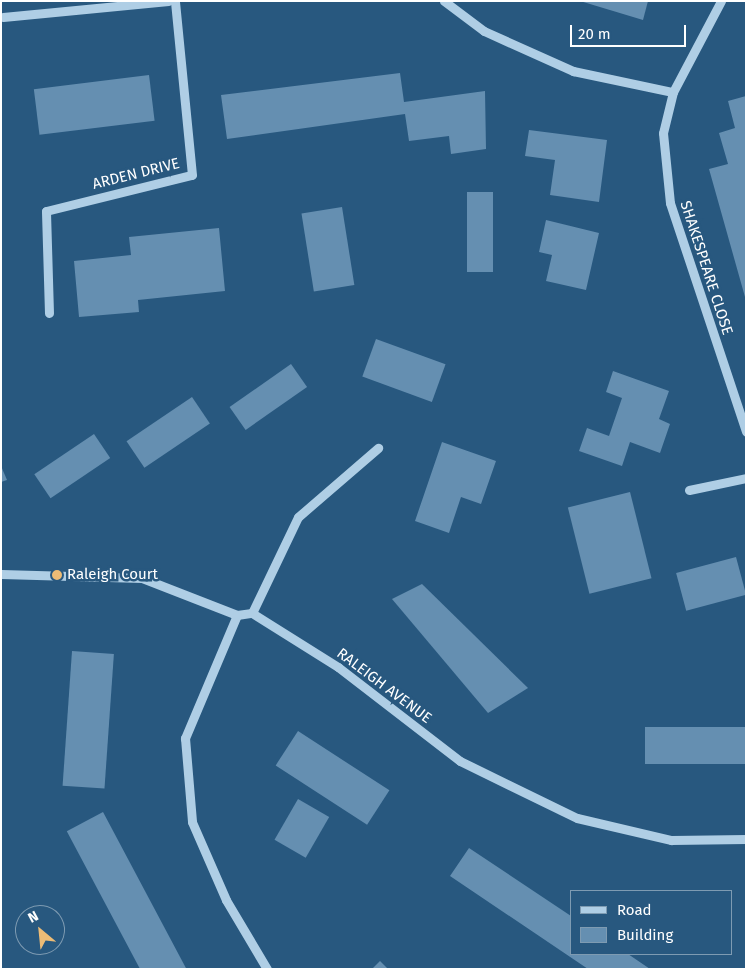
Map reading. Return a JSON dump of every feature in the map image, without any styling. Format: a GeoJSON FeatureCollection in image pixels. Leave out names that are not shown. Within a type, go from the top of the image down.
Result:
{"type":"FeatureCollection","features":[{"type":"Feature","properties":{"kind":"street"},"geometry":{"type":"LineString","coordinates":[[3,16],[168,1]]}},
{"type":"Feature","properties":{"kind":"street","name":"ARDEN DRIVE"},"geometry":{"type":"LineString","coordinates":[[49,313],[46,211],[192,175],[175,1]]}},
{"type":"Feature","properties":{"kind":"street"},"geometry":{"type":"LineString","coordinates":[[444,1],[484,31],[573,71],[672,92]]}},
{"type":"Feature","properties":{"kind":"street","name":"SHAKESPEARE CLOSE"},"geometry":{"type":"LineString","coordinates":[[721,1],[672,92],[663,133],[670,203],[746,432]]}},
{"type":"Feature","properties":{"kind":"street"},"geometry":{"type":"LineString","coordinates":[[1,574],[142,578],[237,615],[252,613],[298,517],[378,448]]}},
{"type":"Feature","properties":{"kind":"street"},"geometry":{"type":"LineString","coordinates":[[689,490],[746,478]]}},
{"type":"Feature","properties":{"kind":"street","name":"RALEIGH AVENUE"},"geometry":{"type":"LineString","coordinates":[[252,613],[338,667],[460,761],[578,818],[672,840],[746,839]]}},
{"type":"Feature","properties":{"kind":"street"},"geometry":{"type":"LineString","coordinates":[[237,615],[185,738],[192,822],[226,900],[266,969]]}},
{"type":"Feature","properties":{"kind":"building"},"geometry":{"type":"Polygon","coordinates":[[[580,1],[648,1],[643,20],[580,1]]]}},
{"type":"Feature","properties":{"kind":"building"},"geometry":{"type":"Polygon","coordinates":[[[400,73],[404,102],[485,91],[486,149],[451,154],[449,136],[409,141],[405,114],[227,139],[221,95],[400,73]]]}},
{"type":"Feature","properties":{"kind":"building"},"geometry":{"type":"Polygon","coordinates":[[[149,75],[155,121],[39,135],[34,89],[149,75]]]}},
{"type":"Feature","properties":{"kind":"building"},"geometry":{"type":"Polygon","coordinates":[[[746,96],[745,297],[709,169],[728,164],[719,133],[735,128],[728,101],[746,96]]]}},
{"type":"Feature","properties":{"kind":"building"},"geometry":{"type":"Polygon","coordinates":[[[529,130],[607,140],[599,202],[550,195],[555,160],[525,156],[529,130]]]}},
{"type":"Feature","properties":{"kind":"building"},"geometry":{"type":"Polygon","coordinates":[[[467,192],[493,192],[493,272],[467,272],[467,192]]]}},
{"type":"Feature","properties":{"kind":"building"},"geometry":{"type":"Polygon","coordinates":[[[342,207],[354,285],[314,291],[302,213],[342,207]]]}},
{"type":"Feature","properties":{"kind":"building"},"geometry":{"type":"Polygon","coordinates":[[[546,220],[599,233],[586,290],[546,281],[552,255],[539,252],[546,220]]]}},
{"type":"Feature","properties":{"kind":"building"},"geometry":{"type":"Polygon","coordinates":[[[219,228],[225,291],[138,300],[139,312],[79,317],[74,261],[131,255],[129,237],[219,228]]]}},
{"type":"Feature","properties":{"kind":"building"},"geometry":{"type":"Polygon","coordinates":[[[376,339],[446,364],[432,402],[362,377],[376,339]]]}},
{"type":"Feature","properties":{"kind":"building"},"geometry":{"type":"Polygon","coordinates":[[[291,364],[307,387],[246,430],[230,407],[291,364]]]}},
{"type":"Feature","properties":{"kind":"building"},"geometry":{"type":"Polygon","coordinates":[[[613,371],[669,391],[659,419],[670,424],[660,453],[630,442],[622,466],[579,451],[587,428],[609,436],[622,398],[606,392],[613,371]]]}},
{"type":"Feature","properties":{"kind":"building"},"geometry":{"type":"Polygon","coordinates":[[[192,397],[210,424],[144,468],[127,441],[192,397]]]}},
{"type":"Feature","properties":{"kind":"building"},"geometry":{"type":"Polygon","coordinates":[[[94,434],[110,458],[51,498],[34,474],[94,434]]]}},
{"type":"Feature","properties":{"kind":"building"},"geometry":{"type":"Polygon","coordinates":[[[442,442],[496,461],[481,504],[461,497],[449,533],[415,521],[442,442]]]}},
{"type":"Feature","properties":{"kind":"building"},"geometry":{"type":"Polygon","coordinates":[[[1,466],[7,480],[1,482],[1,466]]]}},
{"type":"Feature","properties":{"kind":"building"},"geometry":{"type":"Polygon","coordinates":[[[630,492],[652,578],[589,594],[568,507],[630,492]]]}},
{"type":"Feature","properties":{"kind":"building"},"geometry":{"type":"Polygon","coordinates":[[[736,557],[746,595],[686,611],[676,573],[736,557]]]}},
{"type":"Feature","properties":{"kind":"building"},"geometry":{"type":"Polygon","coordinates":[[[422,584],[528,688],[488,713],[392,599],[422,584]]]}},
{"type":"Feature","properties":{"kind":"building"},"geometry":{"type":"Polygon","coordinates":[[[72,651],[114,654],[104,789],[63,786],[72,651]]]}},
{"type":"Feature","properties":{"kind":"building"},"geometry":{"type":"Polygon","coordinates":[[[645,727],[746,727],[746,764],[645,764],[645,727]]]}},
{"type":"Feature","properties":{"kind":"building"},"geometry":{"type":"Polygon","coordinates":[[[298,731],[389,790],[367,825],[276,765],[298,731]]]}},
{"type":"Feature","properties":{"kind":"building"},"geometry":{"type":"Polygon","coordinates":[[[298,799],[329,817],[306,858],[274,840],[298,799]]]}},
{"type":"Feature","properties":{"kind":"building"},"geometry":{"type":"Polygon","coordinates":[[[103,812],[186,969],[140,969],[67,831],[103,812]]]}},
{"type":"Feature","properties":{"kind":"building"},"geometry":{"type":"Polygon","coordinates":[[[469,848],[570,915],[570,955],[629,955],[650,969],[588,969],[450,876],[469,848]]]}},
{"type":"Feature","properties":{"kind":"building"},"geometry":{"type":"Polygon","coordinates":[[[380,961],[388,969],[372,969],[380,961]]]}},
{"type":"Feature","properties":{"kind":"place","name":"Raleigh Court"},"geometry":{"type":"Point","coordinates":[57,575]}}]}
